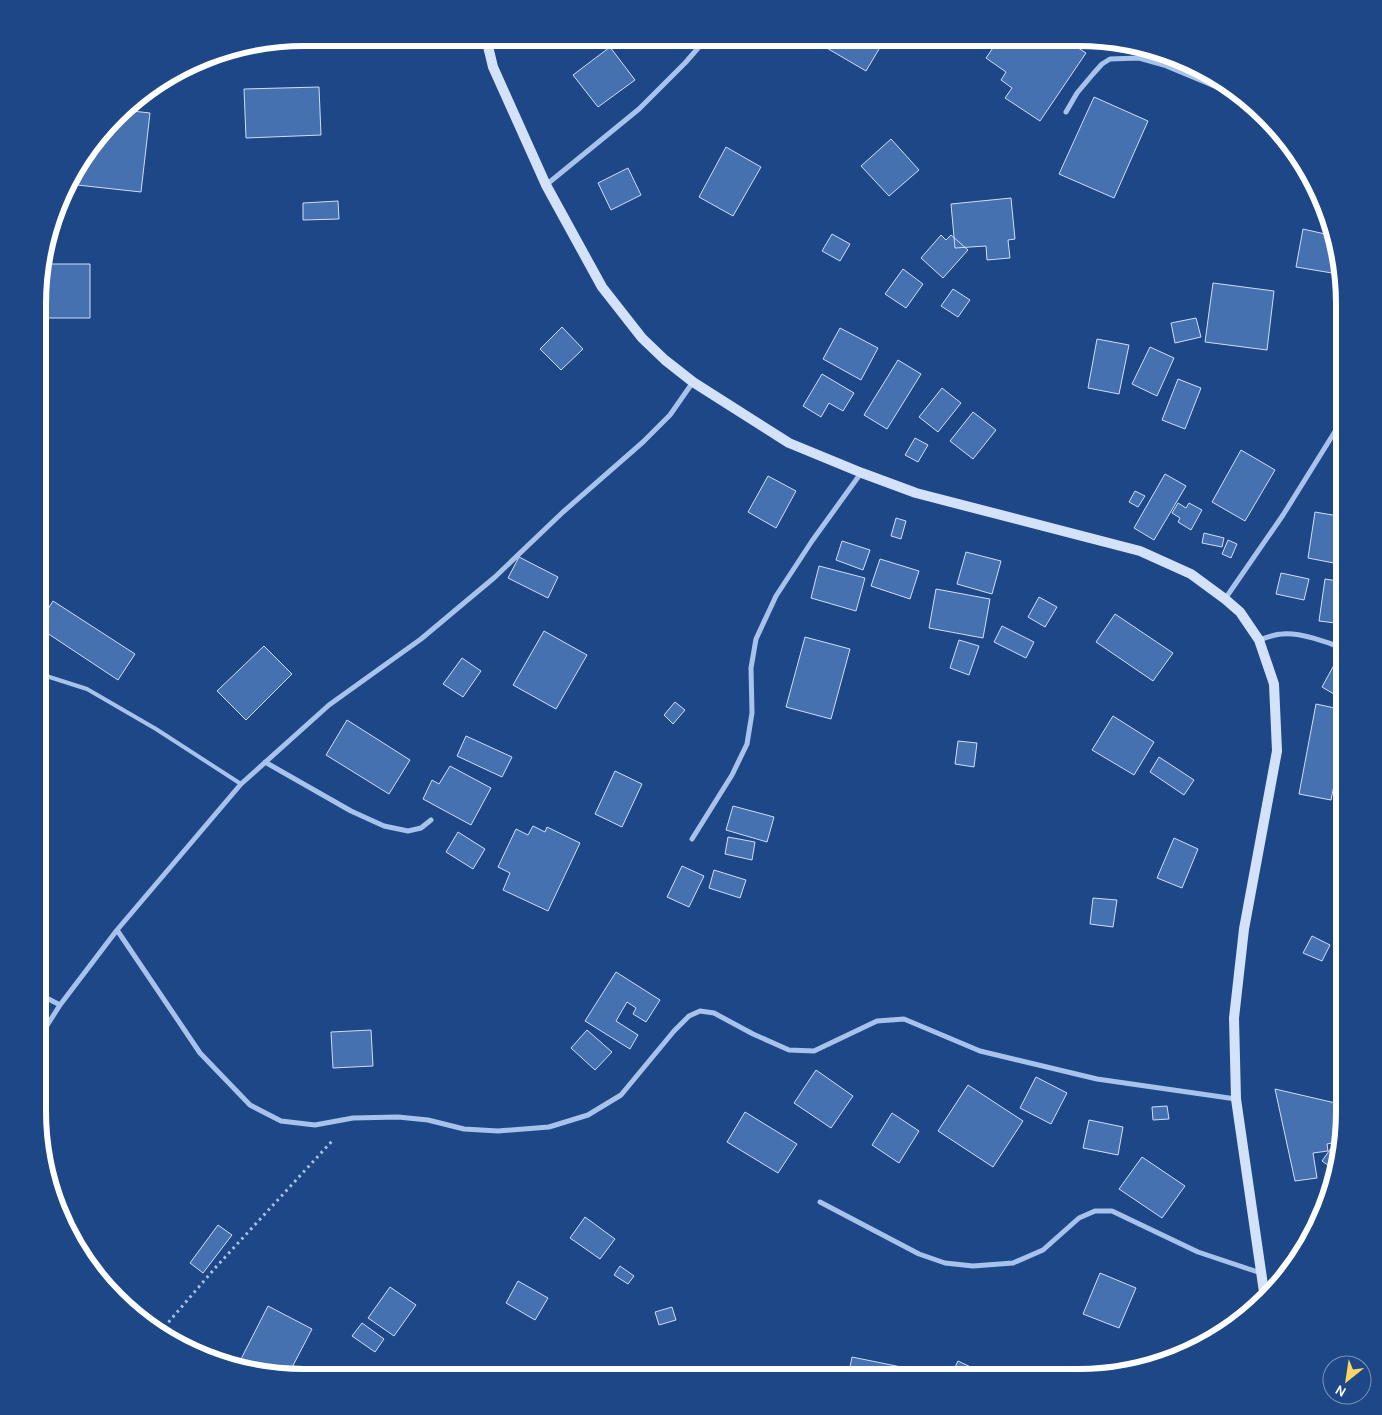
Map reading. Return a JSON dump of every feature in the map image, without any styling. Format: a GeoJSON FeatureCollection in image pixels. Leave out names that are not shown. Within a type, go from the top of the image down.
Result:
{"type":"FeatureCollection","features":[{"type":"Feature","properties":{"kind":"street"},"geometry":{"type":"LineString","coordinates":[[488,46],[493,67],[546,185],[602,287],[642,338],[665,360],[694,382],[789,443],[862,473],[916,492],[1140,551],[1191,574],[1240,612],[1259,640],[1274,684],[1277,751],[1244,929],[1234,1018],[1236,1099],[1264,1289]]}},
{"type":"Feature","properties":{"kind":"street"},"geometry":{"type":"LineString","coordinates":[[546,185],[639,109],[700,46]]}},
{"type":"Feature","properties":{"kind":"street"},"geometry":{"type":"LineString","coordinates":[[1066,112],[1093,74],[1102,64],[1110,59],[1139,58],[1164,65],[1215,86]]}},
{"type":"Feature","properties":{"kind":"street"},"geometry":{"type":"LineString","coordinates":[[46,1026],[117,930],[241,784],[329,705],[422,639],[494,576],[643,442],[670,415],[694,382]]}},
{"type":"Feature","properties":{"kind":"street"},"geometry":{"type":"LineString","coordinates":[[1225,599],[1283,514],[1336,431]]}},
{"type":"Feature","properties":{"kind":"street"},"geometry":{"type":"LineString","coordinates":[[692,838],[732,775],[746,744],[752,713],[750,668],[756,639],[776,596],[812,541],[862,473]]}},
{"type":"Feature","properties":{"kind":"street"},"geometry":{"type":"LineString","coordinates":[[1259,640],[1282,634],[1308,637],[1336,646]]}},
{"type":"Feature","properties":{"kind":"street"},"geometry":{"type":"LineString","coordinates":[[265,762],[351,811],[384,826],[408,832],[422,828],[431,820]]}},
{"type":"Feature","properties":{"kind":"street"},"geometry":{"type":"LineString","coordinates":[[117,930],[200,1053],[250,1105],[281,1121],[315,1125],[353,1118],[398,1116],[428,1120],[464,1129],[549,1128],[588,1115],[621,1095],[674,1031],[689,1016],[700,1011],[714,1013],[753,1034],[789,1050],[814,1051],[877,1021],[904,1018],[980,1051],[1097,1079],[1236,1099]]}},
{"type":"Feature","properties":{"kind":"street"},"geometry":{"type":"LineString","coordinates":[[46,998],[60,1005]]}},
{"type":"Feature","properties":{"kind":"street"},"geometry":{"type":"LineString","coordinates":[[820,1202],[919,1254],[945,1263],[973,1266],[1013,1263],[1044,1250],[1079,1218],[1095,1210],[1112,1211],[1198,1252],[1262,1273]]}},
{"type":"Feature","properties":{"kind":"lane"},"geometry":{"type":"LineString","coordinates":[[46,676],[87,689],[156,729],[241,784]]}},
{"type":"Feature","properties":{"kind":"path"},"geometry":{"type":"LineString","coordinates":[[164,1327],[216,1267],[353,1118]]}},
{"type":"Feature","properties":{"kind":"building"},"geometry":{"type":"Polygon","coordinates":[[[823,46],[881,46],[866,71],[823,46]]]}},
{"type":"Feature","properties":{"kind":"building"},"geometry":{"type":"Polygon","coordinates":[[[994,46],[1075,46],[1086,53],[1040,121],[1005,98],[1012,88],[1001,80],[1006,72],[986,58],[994,46]]]}},
{"type":"Feature","properties":{"kind":"building"},"geometry":{"type":"Polygon","coordinates":[[[610,47],[635,80],[598,107],[573,75],[610,47]]]}},
{"type":"Feature","properties":{"kind":"building"},"geometry":{"type":"Polygon","coordinates":[[[319,87],[321,135],[246,138],[244,89],[319,87]]]}},
{"type":"Feature","properties":{"kind":"building"},"geometry":{"type":"Polygon","coordinates":[[[1094,97],[1148,121],[1114,198],[1059,174],[1094,97]]]}},
{"type":"Feature","properties":{"kind":"building"},"geometry":{"type":"Polygon","coordinates":[[[133,111],[150,113],[141,192],[76,185],[90,161],[110,134],[133,111]]]}},
{"type":"Feature","properties":{"kind":"building"},"geometry":{"type":"Polygon","coordinates":[[[891,139],[919,170],[889,196],[861,166],[891,139]]]}},
{"type":"Feature","properties":{"kind":"building"},"geometry":{"type":"Polygon","coordinates":[[[726,147],[761,167],[733,216],[699,197],[726,147]]]}},
{"type":"Feature","properties":{"kind":"building"},"geometry":{"type":"Polygon","coordinates":[[[628,168],[641,195],[611,210],[598,183],[628,168]]]}},
{"type":"Feature","properties":{"kind":"building"},"geometry":{"type":"Polygon","coordinates":[[[1011,198],[1015,239],[1008,240],[1010,258],[987,260],[986,246],[955,248],[951,204],[1011,198]]]}},
{"type":"Feature","properties":{"kind":"building"},"geometry":{"type":"Polygon","coordinates":[[[338,201],[339,219],[303,220],[303,203],[338,201]]]}},
{"type":"Feature","properties":{"kind":"building"},"geometry":{"type":"Polygon","coordinates":[[[1303,229],[1326,234],[1333,266],[1332,273],[1296,267],[1303,229]]]}},
{"type":"Feature","properties":{"kind":"building"},"geometry":{"type":"Polygon","coordinates":[[[832,234],[850,244],[840,261],[822,251],[832,234]]]}},
{"type":"Feature","properties":{"kind":"building"},"geometry":{"type":"Polygon","coordinates":[[[941,235],[946,240],[951,235],[968,250],[943,278],[921,258],[941,235]]]}},
{"type":"Feature","properties":{"kind":"building"},"geometry":{"type":"Polygon","coordinates":[[[49,264],[90,264],[90,318],[46,318],[49,264]]]}},
{"type":"Feature","properties":{"kind":"building"},"geometry":{"type":"Polygon","coordinates":[[[903,269],[923,284],[906,308],[885,294],[903,269]]]}},
{"type":"Feature","properties":{"kind":"building"},"geometry":{"type":"Polygon","coordinates":[[[1213,283],[1274,291],[1267,350],[1205,342],[1213,283]]]}},
{"type":"Feature","properties":{"kind":"building"},"geometry":{"type":"Polygon","coordinates":[[[953,289],[970,300],[958,317],[941,306],[953,289]]]}},
{"type":"Feature","properties":{"kind":"building"},"geometry":{"type":"Polygon","coordinates":[[[1196,318],[1201,337],[1175,343],[1171,323],[1196,318]]]}},
{"type":"Feature","properties":{"kind":"building"},"geometry":{"type":"Polygon","coordinates":[[[562,327],[583,349],[561,370],[540,349],[562,327]]]}},
{"type":"Feature","properties":{"kind":"building"},"geometry":{"type":"Polygon","coordinates":[[[840,328],[878,348],[861,380],[823,359],[840,328]]]}},
{"type":"Feature","properties":{"kind":"building"},"geometry":{"type":"Polygon","coordinates":[[[1097,339],[1129,345],[1119,394],[1088,388],[1097,339]]]}},
{"type":"Feature","properties":{"kind":"building"},"geometry":{"type":"Polygon","coordinates":[[[1150,347],[1174,358],[1157,396],[1132,384],[1150,347]]]}},
{"type":"Feature","properties":{"kind":"building"},"geometry":{"type":"Polygon","coordinates":[[[898,360],[921,374],[887,429],[864,415],[898,360]]]}},
{"type":"Feature","properties":{"kind":"building"},"geometry":{"type":"Polygon","coordinates":[[[822,374],[854,393],[843,411],[829,403],[821,417],[803,406],[822,374]]]}},
{"type":"Feature","properties":{"kind":"building"},"geometry":{"type":"Polygon","coordinates":[[[1178,379],[1201,388],[1185,429],[1162,420],[1178,379]]]}},
{"type":"Feature","properties":{"kind":"building"},"geometry":{"type":"Polygon","coordinates":[[[942,388],[961,403],[938,432],[919,417],[942,388]]]}},
{"type":"Feature","properties":{"kind":"building"},"geometry":{"type":"Polygon","coordinates":[[[973,412],[996,430],[973,459],[950,441],[973,412]]]}},
{"type":"Feature","properties":{"kind":"building"},"geometry":{"type":"Polygon","coordinates":[[[915,438],[928,445],[918,462],[905,455],[915,438]]]}},
{"type":"Feature","properties":{"kind":"building"},"geometry":{"type":"Polygon","coordinates":[[[1241,450],[1275,470],[1245,521],[1212,502],[1241,450]]]}},
{"type":"Feature","properties":{"kind":"building"},"geometry":{"type":"Polygon","coordinates":[[[1165,474],[1186,486],[1154,540],[1134,528],[1165,474]]]}},
{"type":"Feature","properties":{"kind":"building"},"geometry":{"type":"Polygon","coordinates":[[[768,476],[796,491],[776,528],[748,512],[768,476]]]}},
{"type":"Feature","properties":{"kind":"building"},"geometry":{"type":"Polygon","coordinates":[[[1135,491],[1145,496],[1138,507],[1129,502],[1135,491]]]}},
{"type":"Feature","properties":{"kind":"building"},"geometry":{"type":"Polygon","coordinates":[[[1178,503],[1186,508],[1189,503],[1202,510],[1191,530],[1178,522],[1180,518],[1172,513],[1178,503]]]}},
{"type":"Feature","properties":{"kind":"building"},"geometry":{"type":"Polygon","coordinates":[[[1315,512],[1336,516],[1336,563],[1308,558],[1315,512]]]}},
{"type":"Feature","properties":{"kind":"building"},"geometry":{"type":"Polygon","coordinates":[[[896,518],[906,521],[901,539],[891,536],[896,518]]]}},
{"type":"Feature","properties":{"kind":"building"},"geometry":{"type":"Polygon","coordinates":[[[1204,533],[1224,538],[1222,547],[1202,543],[1204,533]]]}},
{"type":"Feature","properties":{"kind":"building"},"geometry":{"type":"Polygon","coordinates":[[[1228,540],[1237,544],[1231,558],[1222,554],[1228,540]]]}},
{"type":"Feature","properties":{"kind":"building"},"geometry":{"type":"Polygon","coordinates":[[[842,541],[870,550],[863,570],[836,560],[842,541]]]}},
{"type":"Feature","properties":{"kind":"building"},"geometry":{"type":"Polygon","coordinates":[[[966,552],[1001,561],[992,594],[957,584],[966,552]]]}},
{"type":"Feature","properties":{"kind":"building"},"geometry":{"type":"Polygon","coordinates":[[[519,557],[558,577],[548,598],[508,578],[519,557]]]}},
{"type":"Feature","properties":{"kind":"building"},"geometry":{"type":"Polygon","coordinates":[[[880,559],[919,571],[910,599],[871,586],[880,559]]]}},
{"type":"Feature","properties":{"kind":"building"},"geometry":{"type":"Polygon","coordinates":[[[819,566],[865,578],[856,611],[811,598],[819,566]]]}},
{"type":"Feature","properties":{"kind":"building"},"geometry":{"type":"Polygon","coordinates":[[[1281,573],[1309,579],[1304,600],[1276,594],[1281,573]]]}},
{"type":"Feature","properties":{"kind":"building"},"geometry":{"type":"Polygon","coordinates":[[[1325,579],[1336,581],[1336,623],[1319,621],[1325,579]]]}},
{"type":"Feature","properties":{"kind":"building"},"geometry":{"type":"Polygon","coordinates":[[[936,589],[990,599],[983,638],[929,628],[936,589]]]}},
{"type":"Feature","properties":{"kind":"building"},"geometry":{"type":"Polygon","coordinates":[[[1039,597],[1057,607],[1045,627],[1028,617],[1039,597]]]}},
{"type":"Feature","properties":{"kind":"building"},"geometry":{"type":"Polygon","coordinates":[[[53,601],[135,654],[118,680],[46,632],[46,612],[53,601]]]}},
{"type":"Feature","properties":{"kind":"building"},"geometry":{"type":"Polygon","coordinates":[[[1115,614],[1173,653],[1153,681],[1096,642],[1115,614]]]}},
{"type":"Feature","properties":{"kind":"building"},"geometry":{"type":"Polygon","coordinates":[[[1002,626],[1034,642],[1026,658],[994,642],[1002,626]]]}},
{"type":"Feature","properties":{"kind":"building"},"geometry":{"type":"Polygon","coordinates":[[[544,631],[587,655],[556,709],[513,685],[544,631]]]}},
{"type":"Feature","properties":{"kind":"building"},"geometry":{"type":"Polygon","coordinates":[[[805,637],[850,649],[831,719],[786,707],[805,637]]]}},
{"type":"Feature","properties":{"kind":"building"},"geometry":{"type":"Polygon","coordinates":[[[959,640],[979,646],[969,675],[950,668],[959,640]]]}},
{"type":"Feature","properties":{"kind":"building"},"geometry":{"type":"Polygon","coordinates":[[[264,646],[292,674],[246,720],[217,691],[264,646]]]}},
{"type":"Feature","properties":{"kind":"building"},"geometry":{"type":"Polygon","coordinates":[[[462,658],[481,671],[463,697],[443,684],[462,658]]]}},
{"type":"Feature","properties":{"kind":"building"},"geometry":{"type":"Polygon","coordinates":[[[1336,661],[1336,695],[1322,687],[1336,661]]]}},
{"type":"Feature","properties":{"kind":"building"},"geometry":{"type":"Polygon","coordinates":[[[675,702],[685,710],[673,724],[664,715],[675,702]]]}},
{"type":"Feature","properties":{"kind":"building"},"geometry":{"type":"Polygon","coordinates":[[[1316,704],[1336,708],[1336,775],[1331,800],[1299,794],[1316,704]]]}},
{"type":"Feature","properties":{"kind":"building"},"geometry":{"type":"Polygon","coordinates":[[[1113,716],[1154,742],[1134,775],[1092,750],[1113,716]]]}},
{"type":"Feature","properties":{"kind":"building"},"geometry":{"type":"Polygon","coordinates":[[[347,720],[410,760],[389,794],[326,755],[347,720]]]}},
{"type":"Feature","properties":{"kind":"building"},"geometry":{"type":"Polygon","coordinates":[[[466,736],[512,757],[502,777],[457,756],[466,736]]]}},
{"type":"Feature","properties":{"kind":"building"},"geometry":{"type":"Polygon","coordinates":[[[958,741],[977,743],[974,767],[955,764],[958,741]]]}},
{"type":"Feature","properties":{"kind":"building"},"geometry":{"type":"Polygon","coordinates":[[[1159,757],[1194,780],[1184,795],[1150,772],[1159,757]]]}},
{"type":"Feature","properties":{"kind":"building"},"geometry":{"type":"Polygon","coordinates":[[[450,766],[491,788],[471,825],[423,799],[432,780],[439,784],[450,766]]]}},
{"type":"Feature","properties":{"kind":"building"},"geometry":{"type":"Polygon","coordinates":[[[615,771],[642,784],[622,827],[595,814],[615,771]]]}},
{"type":"Feature","properties":{"kind":"building"},"geometry":{"type":"Polygon","coordinates":[[[733,806],[774,817],[767,842],[726,830],[733,806]]]}},
{"type":"Feature","properties":{"kind":"building"},"geometry":{"type":"Polygon","coordinates":[[[533,826],[545,832],[547,827],[580,843],[548,911],[503,890],[510,873],[498,867],[516,829],[528,835],[533,826]]]}},
{"type":"Feature","properties":{"kind":"building"},"geometry":{"type":"Polygon","coordinates":[[[458,832],[485,849],[473,869],[446,852],[458,832]]]}},
{"type":"Feature","properties":{"kind":"building"},"geometry":{"type":"Polygon","coordinates":[[[728,837],[755,842],[752,860],[725,854],[728,837]]]}},
{"type":"Feature","properties":{"kind":"building"},"geometry":{"type":"Polygon","coordinates":[[[1174,838],[1198,849],[1182,888],[1157,878],[1174,838]]]}},
{"type":"Feature","properties":{"kind":"building"},"geometry":{"type":"Polygon","coordinates":[[[682,866],[704,876],[689,907],[667,897],[682,866]]]}},
{"type":"Feature","properties":{"kind":"building"},"geometry":{"type":"Polygon","coordinates":[[[714,870],[746,880],[740,898],[709,888],[714,870]]]}},
{"type":"Feature","properties":{"kind":"building"},"geometry":{"type":"Polygon","coordinates":[[[1093,898],[1117,900],[1113,927],[1090,924],[1093,898]]]}},
{"type":"Feature","properties":{"kind":"building"},"geometry":{"type":"Polygon","coordinates":[[[1312,936],[1330,945],[1322,961],[1303,953],[1312,936]]]}},
{"type":"Feature","properties":{"kind":"building"},"geometry":{"type":"Polygon","coordinates":[[[616,972],[660,1000],[646,1022],[633,1014],[636,1008],[627,1002],[616,1021],[638,1035],[630,1049],[585,1021],[616,972]]]}},
{"type":"Feature","properties":{"kind":"building"},"geometry":{"type":"Polygon","coordinates":[[[371,1030],[373,1066],[333,1068],[331,1032],[371,1030]]]}},
{"type":"Feature","properties":{"kind":"building"},"geometry":{"type":"Polygon","coordinates":[[[587,1030],[612,1052],[595,1070],[571,1048],[587,1030]]]}},
{"type":"Feature","properties":{"kind":"building"},"geometry":{"type":"Polygon","coordinates":[[[816,1070],[853,1096],[831,1128],[794,1103],[816,1070]]]}},
{"type":"Feature","properties":{"kind":"building"},"geometry":{"type":"Polygon","coordinates":[[[1036,1077],[1067,1093],[1051,1124],[1020,1108],[1036,1077]]]}},
{"type":"Feature","properties":{"kind":"building"},"geometry":{"type":"Polygon","coordinates":[[[968,1085],[1023,1121],[993,1167],[938,1131],[968,1085]]]}},
{"type":"Feature","properties":{"kind":"building"},"geometry":{"type":"Polygon","coordinates":[[[1275,1089],[1336,1103],[1334,1143],[1327,1144],[1328,1151],[1313,1153],[1317,1178],[1295,1181],[1275,1089]]]}},
{"type":"Feature","properties":{"kind":"building"},"geometry":{"type":"Polygon","coordinates":[[[1167,1106],[1169,1119],[1153,1120],[1152,1107],[1167,1106]]]}},
{"type":"Feature","properties":{"kind":"building"},"geometry":{"type":"Polygon","coordinates":[[[745,1112],[797,1144],[778,1173],[727,1142],[745,1112]]]}},
{"type":"Feature","properties":{"kind":"building"},"geometry":{"type":"Polygon","coordinates":[[[892,1113],[919,1131],[899,1163],[872,1145],[892,1113]]]}},
{"type":"Feature","properties":{"kind":"building"},"geometry":{"type":"Polygon","coordinates":[[[1089,1120],[1123,1127],[1118,1155],[1083,1148],[1089,1120]]]}},
{"type":"Feature","properties":{"kind":"building"},"geometry":{"type":"Polygon","coordinates":[[[1334,1144],[1334,1144],[1330,1167],[1322,1161],[1334,1144]]]}},
{"type":"Feature","properties":{"kind":"building"},"geometry":{"type":"Polygon","coordinates":[[[1142,1157],[1185,1186],[1162,1218],[1119,1189],[1142,1157]]]}},
{"type":"Feature","properties":{"kind":"building"},"geometry":{"type":"Polygon","coordinates":[[[585,1217],[615,1239],[600,1259],[570,1238],[585,1217]]]}},
{"type":"Feature","properties":{"kind":"building"},"geometry":{"type":"Polygon","coordinates":[[[218,1225],[232,1235],[203,1273],[190,1263],[218,1225]]]}},
{"type":"Feature","properties":{"kind":"building"},"geometry":{"type":"Polygon","coordinates":[[[620,1266],[634,1276],[628,1284],[614,1275],[620,1266]]]}},
{"type":"Feature","properties":{"kind":"building"},"geometry":{"type":"Polygon","coordinates":[[[1100,1273],[1136,1288],[1119,1328],[1083,1314],[1100,1273]]]}},
{"type":"Feature","properties":{"kind":"building"},"geometry":{"type":"Polygon","coordinates":[[[518,1281],[548,1298],[535,1320],[506,1303],[518,1281]]]}},
{"type":"Feature","properties":{"kind":"building"},"geometry":{"type":"Polygon","coordinates":[[[390,1287],[416,1305],[394,1336],[368,1318],[390,1287]]]}},
{"type":"Feature","properties":{"kind":"building"},"geometry":{"type":"Polygon","coordinates":[[[268,1306],[312,1329],[292,1368],[270,1367],[249,1363],[241,1359],[268,1306]]]}},
{"type":"Feature","properties":{"kind":"building"},"geometry":{"type":"Polygon","coordinates":[[[672,1307],[676,1320],[659,1325],[655,1312],[672,1307]]]}},
{"type":"Feature","properties":{"kind":"building"},"geometry":{"type":"Polygon","coordinates":[[[362,1323],[384,1339],[375,1352],[352,1336],[362,1323]]]}},
{"type":"Feature","properties":{"kind":"building"},"geometry":{"type":"Polygon","coordinates":[[[852,1357],[911,1369],[850,1369],[852,1357]]]}},
{"type":"Feature","properties":{"kind":"building"},"geometry":{"type":"Polygon","coordinates":[[[958,1361],[975,1369],[954,1369],[958,1361]]]}}]}
